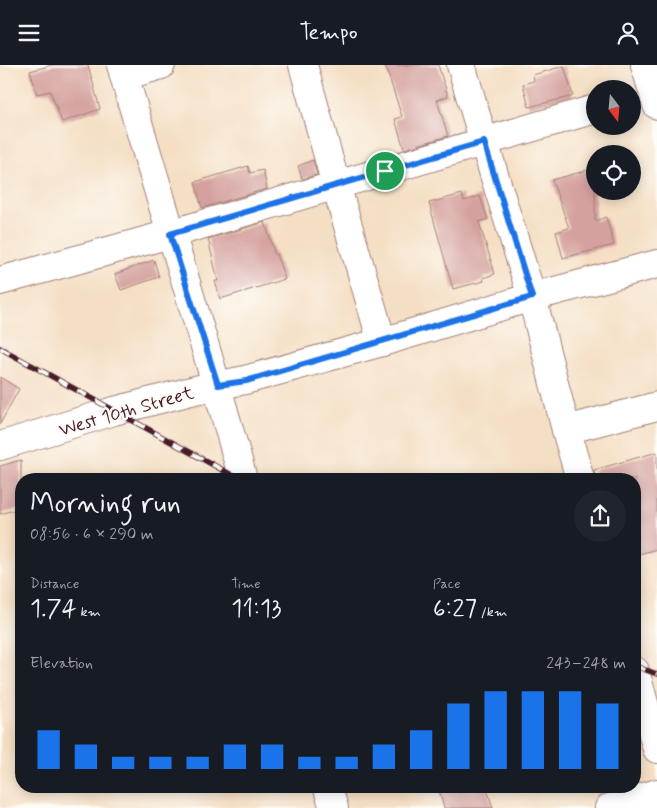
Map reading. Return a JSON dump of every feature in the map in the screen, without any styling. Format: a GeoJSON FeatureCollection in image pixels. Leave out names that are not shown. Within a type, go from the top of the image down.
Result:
{"type":"FeatureCollection","features":[{"type":"Feature","properties":{"kind":"street"},"geometry":{"type":"LineString","coordinates":[[161,65],[122,70],[170,234],[218,385],[241,473]]}},
{"type":"Feature","properties":{"kind":"street"},"geometry":{"type":"LineString","coordinates":[[302,65],[382,342]]}},
{"type":"Feature","properties":{"kind":"street"},"geometry":{"type":"LineString","coordinates":[[461,65],[532,297],[578,473]]}},
{"type":"Feature","properties":{"kind":"street"},"geometry":{"type":"LineString","coordinates":[[645,65],[650,96]]}},
{"type":"Feature","properties":{"kind":"street"},"geometry":{"type":"LineString","coordinates":[[0,281],[170,234],[586,112]]}},
{"type":"Feature","properties":{"kind":"street","name":"West 10th Street"},"geometry":{"type":"LineString","coordinates":[[0,447],[114,411],[195,390],[246,381],[532,297],[657,264]]}},
{"type":"Feature","properties":{"kind":"street"},"geometry":{"type":"LineString","coordinates":[[566,430],[657,406]]}},
{"type":"Feature","properties":{"kind":"street"},"geometry":{"type":"LineString","coordinates":[[641,692],[657,749]]}},
{"type":"Feature","properties":{"kind":"street"},"geometry":{"type":"LineString","coordinates":[[330,793],[334,808]]}},
{"type":"Feature","properties":{"kind":"street"},"geometry":{"type":"LineString","coordinates":[[609,808],[657,793]]}},
{"type":"Feature","properties":{"kind":"building"},"geometry":{"type":"Polygon","coordinates":[[[53,65],[88,65],[100,109],[62,122],[50,91],[37,94],[30,71],[53,65]]]}},
{"type":"Feature","properties":{"kind":"building"},"geometry":{"type":"Polygon","coordinates":[[[385,65],[438,65],[448,96],[437,100],[448,136],[404,149],[395,119],[402,117],[385,65]]]}},
{"type":"Feature","properties":{"kind":"building"},"geometry":{"type":"Polygon","coordinates":[[[564,66],[573,96],[529,107],[523,84],[534,81],[533,75],[564,66]]]}},
{"type":"Feature","properties":{"kind":"building"},"geometry":{"type":"Polygon","coordinates":[[[313,160],[317,175],[302,179],[298,166],[313,160]]]}},
{"type":"Feature","properties":{"kind":"building"},"geometry":{"type":"Polygon","coordinates":[[[248,166],[250,173],[263,170],[267,189],[202,208],[195,182],[248,166]]]}},
{"type":"Feature","properties":{"kind":"building"},"geometry":{"type":"Polygon","coordinates":[[[586,171],[586,200],[595,200],[595,221],[606,217],[614,245],[563,258],[556,232],[569,228],[552,180],[586,171]]]}},
{"type":"Feature","properties":{"kind":"building"},"geometry":{"type":"Polygon","coordinates":[[[462,194],[464,201],[480,196],[488,219],[479,222],[495,274],[483,278],[484,281],[453,289],[429,203],[462,194]]]}},
{"type":"Feature","properties":{"kind":"building"},"geometry":{"type":"Polygon","coordinates":[[[265,222],[285,279],[220,299],[215,281],[218,281],[208,239],[265,222]]]}},
{"type":"Feature","properties":{"kind":"building"},"geometry":{"type":"Polygon","coordinates":[[[154,260],[159,277],[121,290],[115,274],[154,260]]]}},
{"type":"Feature","properties":{"kind":"building"},"geometry":{"type":"Polygon","coordinates":[[[0,377],[19,389],[0,424],[0,377]]]}},
{"type":"Feature","properties":{"kind":"building"},"geometry":{"type":"Polygon","coordinates":[[[657,452],[657,549],[641,553],[641,473],[594,473],[594,470],[657,452]]]}},
{"type":"Feature","properties":{"kind":"building"},"geometry":{"type":"Polygon","coordinates":[[[21,460],[21,473],[15,473],[15,510],[0,514],[0,466],[21,460]]]}},
{"type":"Feature","properties":{"kind":"building"},"geometry":{"type":"Polygon","coordinates":[[[440,793],[488,793],[493,808],[444,808],[440,793]]]}},
{"type":"Feature","properties":{"kind":"railway"},"geometry":{"type":"LineString","coordinates":[[0,348],[228,473]]}},
{"type":"Feature","properties":{"kind":"railway"},"geometry":{"type":"LineString","coordinates":[[641,668],[657,674]]}},
{"type":"Feature","properties":{"kind":"route"},"geometry":{"type":"LineString","coordinates":[[484,142],[532,297],[246,381],[218,385],[170,234],[385,171],[484,142]]}}]}
